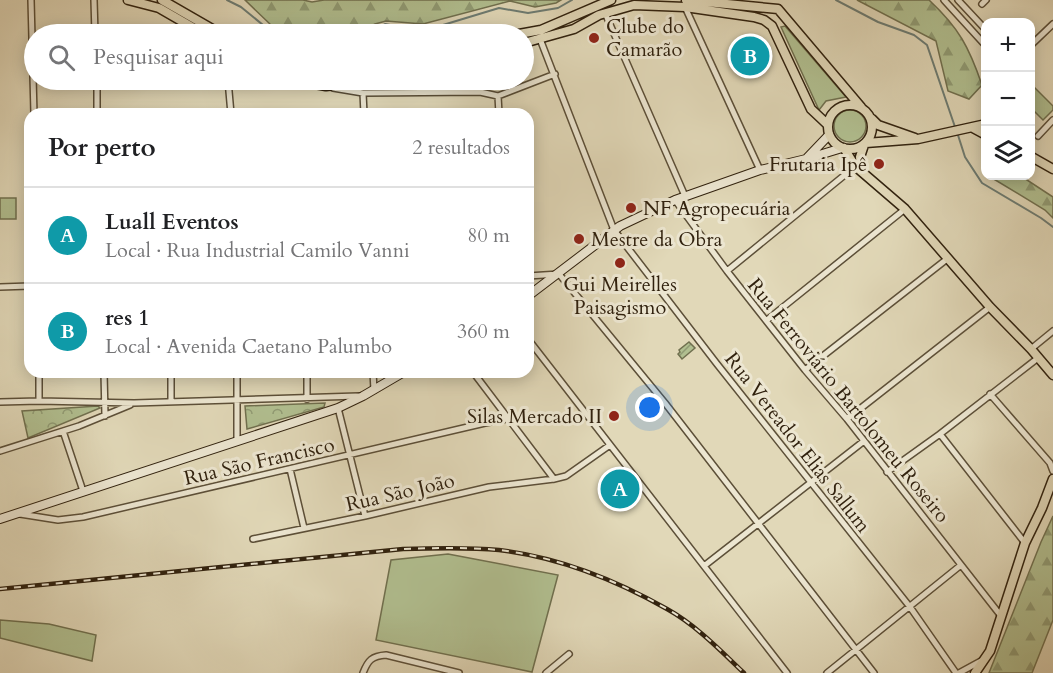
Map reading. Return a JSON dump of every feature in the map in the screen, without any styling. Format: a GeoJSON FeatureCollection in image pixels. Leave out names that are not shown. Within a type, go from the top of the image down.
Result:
{"type":"FeatureCollection","features":[{"type":"Feature","properties":{"kind":"main road"},"geometry":{"type":"LineString","coordinates":[[119,0],[159,8],[187,24]]}},
{"type":"Feature","properties":{"kind":"main road"},"geometry":{"type":"LineString","coordinates":[[162,0],[204,24]]}},
{"type":"Feature","properties":{"kind":"main road"},"geometry":{"type":"LineString","coordinates":[[534,31],[611,0]]}},
{"type":"Feature","properties":{"kind":"main road"},"geometry":{"type":"LineString","coordinates":[[685,4],[754,16],[772,26],[811,109],[828,125]]}},
{"type":"Feature","properties":{"kind":"main road"},"geometry":{"type":"LineString","coordinates":[[534,40],[574,29],[605,13],[634,5],[685,4],[778,9],[878,125],[918,139]]}},
{"type":"Feature","properties":{"kind":"main road"},"geometry":{"type":"LineString","coordinates":[[861,107],[848,105],[840,107],[830,118],[828,125],[830,135],[837,145],[850,149],[865,144],[918,139],[981,125]]}},
{"type":"Feature","properties":{"kind":"main road"},"geometry":{"type":"LineString","coordinates":[[859,167],[865,144],[873,132],[872,119]]}},
{"type":"Feature","properties":{"kind":"main road"},"geometry":{"type":"LineString","coordinates":[[970,128],[981,133]]}},
{"type":"Feature","properties":{"kind":"main road"},"geometry":{"type":"LineString","coordinates":[[806,159],[830,135]]}},
{"type":"Feature","properties":{"kind":"main road"},"geometry":{"type":"LineString","coordinates":[[534,289],[559,274],[614,230],[675,200],[760,170],[843,148]]}},
{"type":"Feature","properties":{"kind":"main road"},"geometry":{"type":"LineString","coordinates":[[843,148],[859,167],[905,209],[990,308],[1053,375]]}},
{"type":"Feature","properties":{"kind":"main road"},"geometry":{"type":"LineString","coordinates":[[1035,158],[1053,169]]}},
{"type":"Feature","properties":{"kind":"main road"},"geometry":{"type":"LineString","coordinates":[[0,519],[338,408],[394,378]]}},
{"type":"Feature","properties":{"kind":"main road"},"geometry":{"type":"LineString","coordinates":[[975,673],[990,651],[1025,543],[1053,479]]}},
{"type":"Feature","properties":{"kind":"street"},"geometry":{"type":"LineString","coordinates":[[31,0],[32,24]]}},
{"type":"Feature","properties":{"kind":"street"},"geometry":{"type":"LineString","coordinates":[[94,0],[95,24]]}},
{"type":"Feature","properties":{"kind":"street"},"geometry":{"type":"LineString","coordinates":[[944,0],[981,41]]}},
{"type":"Feature","properties":{"kind":"street"},"geometry":{"type":"LineString","coordinates":[[958,0],[981,25]]}},
{"type":"Feature","properties":{"kind":"street"},"geometry":{"type":"LineString","coordinates":[[685,4],[760,170]]}},
{"type":"Feature","properties":{"kind":"street"},"geometry":{"type":"LineString","coordinates":[[605,13],[685,196]]}},
{"type":"Feature","properties":{"kind":"street"},"geometry":{"type":"LineString","coordinates":[[1035,41],[1053,24]]}},
{"type":"Feature","properties":{"kind":"street","name":"Rua Vereador Elias Sallum"},"geometry":{"type":"LineString","coordinates":[[540,39],[614,230],[910,607],[957,673]]}},
{"type":"Feature","properties":{"kind":"street"},"geometry":{"type":"LineString","coordinates":[[534,82],[555,74]]}},
{"type":"Feature","properties":{"kind":"street"},"geometry":{"type":"LineString","coordinates":[[33,90],[34,108]]}},
{"type":"Feature","properties":{"kind":"street"},"geometry":{"type":"LineString","coordinates":[[97,90],[98,108]]}},
{"type":"Feature","properties":{"kind":"street"},"geometry":{"type":"LineString","coordinates":[[229,90],[230,108]]}},
{"type":"Feature","properties":{"kind":"street"},"geometry":{"type":"LineString","coordinates":[[347,90],[363,93],[480,93],[498,96],[514,90]]}},
{"type":"Feature","properties":{"kind":"street"},"geometry":{"type":"LineString","coordinates":[[363,93],[364,108]]}},
{"type":"Feature","properties":{"kind":"street"},"geometry":{"type":"LineString","coordinates":[[498,96],[499,108]]}},
{"type":"Feature","properties":{"kind":"street"},"geometry":{"type":"LineString","coordinates":[[1038,136],[1053,120]]}},
{"type":"Feature","properties":{"kind":"street"},"geometry":{"type":"LineString","coordinates":[[727,270],[859,167]]}},
{"type":"Feature","properties":{"kind":"street","name":"Rua Ferroviário Bartolomeu Roseiro"},"geometry":{"type":"LineString","coordinates":[[675,200],[766,321],[847,418],[1002,616]]}},
{"type":"Feature","properties":{"kind":"street"},"geometry":{"type":"LineString","coordinates":[[766,321],[905,209]]}},
{"type":"Feature","properties":{"kind":"street"},"geometry":{"type":"LineString","coordinates":[[805,370],[947,259]]}},
{"type":"Feature","properties":{"kind":"street"},"geometry":{"type":"LineString","coordinates":[[534,276],[559,274],[665,403],[874,673]]}},
{"type":"Feature","properties":{"kind":"street"},"geometry":{"type":"LineString","coordinates":[[0,287],[24,286]]}},
{"type":"Feature","properties":{"kind":"street"},"geometry":{"type":"LineString","coordinates":[[847,418],[990,308]]}},
{"type":"Feature","properties":{"kind":"street"},"geometry":{"type":"LineString","coordinates":[[1031,350],[1053,331]]}},
{"type":"Feature","properties":{"kind":"street"},"geometry":{"type":"LineString","coordinates":[[534,347],[787,673]]}},
{"type":"Feature","properties":{"kind":"street"},"geometry":{"type":"LineString","coordinates":[[887,472],[1038,358]]}},
{"type":"Feature","properties":{"kind":"street"},"geometry":{"type":"LineString","coordinates":[[39,378],[39,401]]}},
{"type":"Feature","properties":{"kind":"street"},"geometry":{"type":"LineString","coordinates":[[104,378],[105,416]]}},
{"type":"Feature","properties":{"kind":"street"},"geometry":{"type":"LineString","coordinates":[[171,378],[171,401]]}},
{"type":"Feature","properties":{"kind":"street"},"geometry":{"type":"LineString","coordinates":[[237,378],[237,440]]}},
{"type":"Feature","properties":{"kind":"street"},"geometry":{"type":"LineString","coordinates":[[307,378],[307,399]]}},
{"type":"Feature","properties":{"kind":"street"},"geometry":{"type":"LineString","coordinates":[[373,378],[374,390]]}},
{"type":"Feature","properties":{"kind":"street"},"geometry":{"type":"LineString","coordinates":[[477,378],[554,479]]}},
{"type":"Feature","properties":{"kind":"street"},"geometry":{"type":"LineString","coordinates":[[990,394],[1047,459],[1053,471]]}},
{"type":"Feature","properties":{"kind":"street"},"geometry":{"type":"LineString","coordinates":[[0,402],[134,404],[363,396]]}},
{"type":"Feature","properties":{"kind":"street"},"geometry":{"type":"LineString","coordinates":[[0,451],[63,431],[134,404]]}},
{"type":"Feature","properties":{"kind":"street"},"geometry":{"type":"LineString","coordinates":[[338,408],[365,516]]}},
{"type":"Feature","properties":{"kind":"street","name":"Rua São Francisco"},"geometry":{"type":"LineString","coordinates":[[16,513],[58,520],[83,517],[507,419]]}},
{"type":"Feature","properties":{"kind":"street"},"geometry":{"type":"LineString","coordinates":[[63,431],[83,491]]}},
{"type":"Feature","properties":{"kind":"street"},"geometry":{"type":"LineString","coordinates":[[940,434],[1025,543]]}},
{"type":"Feature","properties":{"kind":"street"},"geometry":{"type":"LineString","coordinates":[[704,566],[864,441]]}},
{"type":"Feature","properties":{"kind":"street","name":"Rua São João"},"geometry":{"type":"LineString","coordinates":[[253,539],[489,487],[566,476],[610,445]]}},
{"type":"Feature","properties":{"kind":"street"},"geometry":{"type":"LineString","coordinates":[[290,469],[304,528]]}},
{"type":"Feature","properties":{"kind":"street"},"geometry":{"type":"LineString","coordinates":[[826,673],[961,565]]}},
{"type":"Feature","properties":{"kind":"street"},"geometry":{"type":"LineString","coordinates":[[546,673],[569,654]]}},
{"type":"Feature","properties":{"kind":"street"},"geometry":{"type":"LineString","coordinates":[[363,673],[369,659],[375,655],[386,655],[459,673]]}},
{"type":"Feature","properties":{"kind":"street"},"geometry":{"type":"LineString","coordinates":[[957,673],[985,659]]}},
{"type":"Feature","properties":{"kind":"green space"},"geometry":{"type":"Polygon","coordinates":[[[245,0],[312,2],[324,0],[561,0],[535,7],[510,1],[423,24],[386,21],[375,24],[270,24],[245,0]]]}},
{"type":"Feature","properties":{"kind":"green space"},"geometry":{"type":"Polygon","coordinates":[[[857,0],[929,0],[956,29],[972,60],[981,86],[969,99],[948,91],[936,41],[857,0]]]}},
{"type":"Feature","properties":{"kind":"green space"},"geometry":{"type":"Polygon","coordinates":[[[785,26],[846,97],[826,101],[819,110],[781,27],[785,26]]]}},
{"type":"Feature","properties":{"kind":"green space"},"geometry":{"type":"Polygon","coordinates":[[[1035,88],[1053,106],[1053,110],[1043,120],[1035,112],[1035,88]]]}},
{"type":"Feature","properties":{"kind":"green space"},"geometry":{"type":"Polygon","coordinates":[[[850,110],[861,115],[866,126],[861,137],[850,142],[839,137],[834,126],[839,115],[850,110]]]}},
{"type":"Feature","properties":{"kind":"green space"},"geometry":{"type":"Polygon","coordinates":[[[995,180],[1027,180],[1053,197],[1053,218],[1045,210],[995,180]]]}},
{"type":"Feature","properties":{"kind":"green space"},"geometry":{"type":"Polygon","coordinates":[[[0,198],[16,198],[16,219],[0,219],[0,198]]]}},
{"type":"Feature","properties":{"kind":"green space"},"geometry":{"type":"Polygon","coordinates":[[[689,342],[695,348],[682,359],[678,354],[679,350],[689,342]]]}},
{"type":"Feature","properties":{"kind":"green space"},"geometry":{"type":"Polygon","coordinates":[[[325,403],[324,407],[247,429],[245,406],[325,403]]]}},
{"type":"Feature","properties":{"kind":"green space"},"geometry":{"type":"Polygon","coordinates":[[[98,406],[100,408],[28,438],[22,411],[98,406]]]}},
{"type":"Feature","properties":{"kind":"green space"},"geometry":{"type":"Polygon","coordinates":[[[1053,516],[1053,620],[1032,673],[989,673],[1041,542],[1053,516]]]}},
{"type":"Feature","properties":{"kind":"green space"},"geometry":{"type":"Polygon","coordinates":[[[448,554],[558,575],[532,672],[376,640],[391,560],[448,554]]]}},
{"type":"Feature","properties":{"kind":"green space"},"geometry":{"type":"Polygon","coordinates":[[[0,620],[49,624],[96,635],[92,661],[0,638],[0,620]]]}},
{"type":"Feature","properties":{"kind":"waterway"},"geometry":{"type":"LineString","coordinates":[[227,0],[241,7],[262,24]]}},
{"type":"Feature","properties":{"kind":"waterway"},"geometry":{"type":"LineString","coordinates":[[446,24],[499,8],[528,13],[558,8],[572,0]]}},
{"type":"Feature","properties":{"kind":"waterway"},"geometry":{"type":"LineString","coordinates":[[836,0],[878,22],[914,35],[927,45],[955,127]]}},
{"type":"Feature","properties":{"kind":"waterway"},"geometry":{"type":"LineString","coordinates":[[957,132],[965,157],[982,183],[1053,227]]}},
{"type":"Feature","properties":{"kind":"railway"},"geometry":{"type":"LineString","coordinates":[[0,589],[403,549],[499,550],[565,564],[607,579],[648,598],[688,623],[744,673]]}},
{"type":"Feature","properties":{"kind":"place","name":"Clube do Camarão"},"geometry":{"type":"Point","coordinates":[594,38]}},
{"type":"Feature","properties":{"kind":"place","name":"res 1"},"geometry":{"type":"Point","coordinates":[750,56]}},
{"type":"Feature","properties":{"kind":"place","name":"Frutaria Ipê"},"geometry":{"type":"Point","coordinates":[879,164]}},
{"type":"Feature","properties":{"kind":"place","name":"NF Agropecuária"},"geometry":{"type":"Point","coordinates":[631,208]}},
{"type":"Feature","properties":{"kind":"place","name":"Mestre da Obra"},"geometry":{"type":"Point","coordinates":[579,239]}},
{"type":"Feature","properties":{"kind":"place","name":"Gui Meirelles Paisagismo"},"geometry":{"type":"Point","coordinates":[620,263]}},
{"type":"Feature","properties":{"kind":"place","name":"Silas Mercado II"},"geometry":{"type":"Point","coordinates":[614,416]}},
{"type":"Feature","properties":{"kind":"place","name":"Luall Eventos"},"geometry":{"type":"Point","coordinates":[620,489]}}]}
